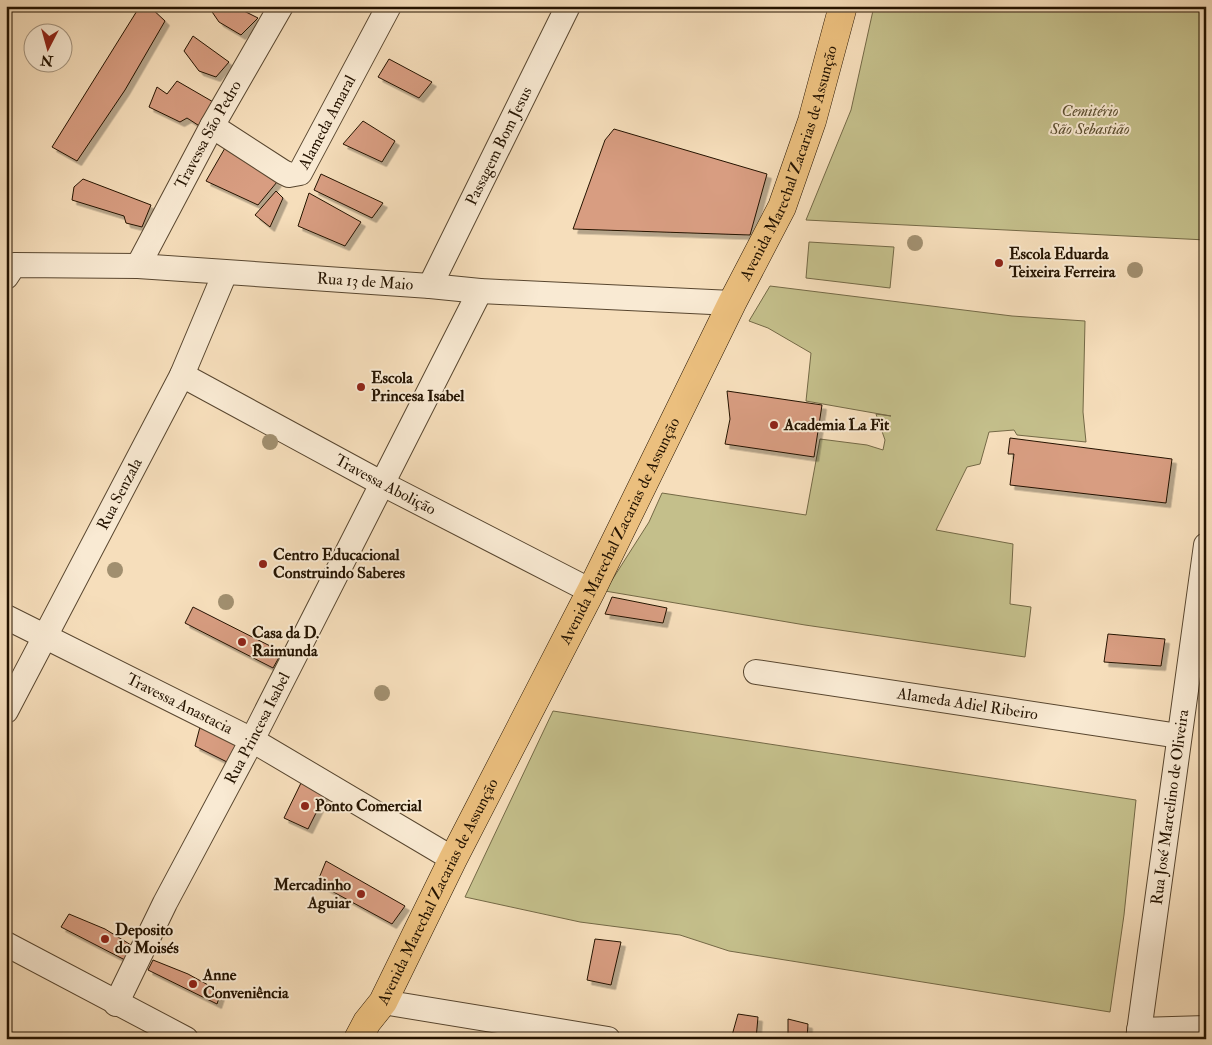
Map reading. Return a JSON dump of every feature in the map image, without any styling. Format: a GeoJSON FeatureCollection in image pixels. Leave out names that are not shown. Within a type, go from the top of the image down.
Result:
{"type":"FeatureCollection","features":[{"type":"Feature","properties":{"kind":"main road","name":"Avenida Marechal Zacarias de Assunção"},"geometry":{"type":"LineString","coordinates":[[358,1039],[367,1022],[383,1002],[453,859],[591,591],[732,303],[782,206],[812,121],[843,6]]}},
{"type":"Feature","properties":{"kind":"street","name":"Travessa São Pedro"},"geometry":{"type":"LineString","coordinates":[[138,266],[212,126],[281,6]]}},
{"type":"Feature","properties":{"kind":"street","name":"Alameda Amaral"},"geometry":{"type":"LineString","coordinates":[[212,126],[283,172],[290,175],[300,173],[390,6]]}},
{"type":"Feature","properties":{"kind":"street","name":"Passagem Bom Jesus"},"geometry":{"type":"LineString","coordinates":[[430,286],[568,6]]}},
{"type":"Feature","properties":{"kind":"street","name":"Rua 13 de Maio"},"geometry":{"type":"LineString","coordinates":[[6,277],[14,264],[138,266],[480,291],[732,303]]}},
{"type":"Feature","properties":{"kind":"street","name":"Rua Senzala"},"geometry":{"type":"LineString","coordinates":[[6,711],[182,375],[225,273]]}},
{"type":"Feature","properties":{"kind":"street","name":"Rua Princesa Isabel"},"geometry":{"type":"LineString","coordinates":[[116,1004],[165,903],[252,740],[480,291]]}},
{"type":"Feature","properties":{"kind":"street","name":"Travessa Abolição"},"geometry":{"type":"LineString","coordinates":[[182,375],[381,483],[591,591]]}},
{"type":"Feature","properties":{"kind":"street","name":"Rua José Marcelino de Oliveira"},"geometry":{"type":"LineString","coordinates":[[1138,1034],[1206,545]]}},
{"type":"Feature","properties":{"kind":"street","name":"Travessa Anastacia"},"geometry":{"type":"LineString","coordinates":[[6,617],[252,740],[453,859]]}},
{"type":"Feature","properties":{"kind":"street","name":"Alameda Adiel Ribeiro"},"geometry":{"type":"LineString","coordinates":[[756,672],[1180,736]]}},
{"type":"Feature","properties":{"kind":"street"},"geometry":{"type":"LineString","coordinates":[[6,944],[116,1004],[186,1039]]}},
{"type":"Feature","properties":{"kind":"street"},"geometry":{"type":"LineString","coordinates":[[383,1002],[608,1039]]}},
{"type":"Feature","properties":{"kind":"street"},"geometry":{"type":"LineString","coordinates":[[1138,1034],[1206,1028]]}},
{"type":"Feature","properties":{"kind":"green space","name":"Cemitério São Sebastião"},"geometry":{"type":"Polygon","coordinates":[[[874,6],[1206,6],[1206,240],[806,220],[851,110],[874,6]]]}},
{"type":"Feature","properties":{"kind":"green space"},"geometry":{"type":"Polygon","coordinates":[[[809,242],[894,247],[890,288],[806,278],[809,242]]]}},
{"type":"Feature","properties":{"kind":"green space"},"geometry":{"type":"Polygon","coordinates":[[[770,286],[1012,316],[1085,321],[1083,412],[1086,442],[1017,435],[1014,430],[989,432],[980,464],[967,467],[936,530],[1013,544],[1010,604],[1031,607],[1025,657],[805,625],[605,591],[649,522],[662,493],[806,515],[820,439],[867,445],[883,450],[885,440],[876,414],[891,416],[806,401],[811,353],[768,328],[749,321],[770,286]]]}},
{"type":"Feature","properties":{"kind":"green space"},"geometry":{"type":"Polygon","coordinates":[[[553,711],[1136,800],[1124,915],[1110,1012],[729,951],[680,935],[580,922],[465,897],[553,711]]]}},
{"type":"Feature","properties":{"kind":"building"},"geometry":{"type":"Polygon","coordinates":[[[140,6],[149,6],[165,21],[125,90],[77,161],[52,147],[140,6]]]}},
{"type":"Feature","properties":{"kind":"building"},"geometry":{"type":"Polygon","coordinates":[[[208,6],[234,6],[258,18],[241,35],[219,22],[208,6]]]}},
{"type":"Feature","properties":{"kind":"building"},"geometry":{"type":"Polygon","coordinates":[[[193,36],[229,62],[216,77],[199,71],[184,51],[193,36]]]}},
{"type":"Feature","properties":{"kind":"building"},"geometry":{"type":"Polygon","coordinates":[[[389,59],[432,82],[419,98],[378,77],[389,59]]]}},
{"type":"Feature","properties":{"kind":"building"},"geometry":{"type":"Polygon","coordinates":[[[177,81],[215,103],[201,127],[187,118],[180,122],[149,107],[157,87],[167,94],[177,81]]]}},
{"type":"Feature","properties":{"kind":"building"},"geometry":{"type":"Polygon","coordinates":[[[363,121],[395,141],[382,162],[343,144],[363,121]]]}},
{"type":"Feature","properties":{"kind":"building"},"geometry":{"type":"Polygon","coordinates":[[[614,129],[767,174],[750,235],[573,229],[605,140],[614,129]]]}},
{"type":"Feature","properties":{"kind":"building"},"geometry":{"type":"Polygon","coordinates":[[[225,148],[277,182],[258,205],[206,181],[225,148]]]}},
{"type":"Feature","properties":{"kind":"building"},"geometry":{"type":"Polygon","coordinates":[[[321,174],[383,203],[372,218],[314,190],[321,174]]]}},
{"type":"Feature","properties":{"kind":"building"},"geometry":{"type":"Polygon","coordinates":[[[83,179],[151,205],[142,227],[126,223],[124,216],[72,200],[74,187],[83,179]]]}},
{"type":"Feature","properties":{"kind":"building"},"geometry":{"type":"Polygon","coordinates":[[[276,191],[283,198],[270,227],[255,215],[276,191]]]}},
{"type":"Feature","properties":{"kind":"building"},"geometry":{"type":"Polygon","coordinates":[[[309,193],[361,222],[345,246],[298,226],[309,193]]]}},
{"type":"Feature","properties":{"kind":"building","name":"Academia La Fit"},"geometry":{"type":"Polygon","coordinates":[[[727,391],[822,405],[814,457],[725,444],[730,419],[727,391]]]}},
{"type":"Feature","properties":{"kind":"building"},"geometry":{"type":"Polygon","coordinates":[[[1010,438],[1172,459],[1166,503],[1010,485],[1014,454],[1008,454],[1010,438]]]}},
{"type":"Feature","properties":{"kind":"building"},"geometry":{"type":"Polygon","coordinates":[[[612,597],[667,608],[663,623],[605,614],[612,597]]]}},
{"type":"Feature","properties":{"kind":"building","name":"Casa da D. Raimunda"},"geometry":{"type":"Polygon","coordinates":[[[193,607],[282,652],[273,668],[185,623],[193,607]]]}},
{"type":"Feature","properties":{"kind":"building"},"geometry":{"type":"Polygon","coordinates":[[[1108,634],[1165,639],[1161,666],[1104,662],[1108,634]]]}},
{"type":"Feature","properties":{"kind":"building"},"geometry":{"type":"Polygon","coordinates":[[[201,723],[241,744],[231,764],[195,746],[201,723]]]}},
{"type":"Feature","properties":{"kind":"building","name":"Ponto Comercial"},"geometry":{"type":"Polygon","coordinates":[[[301,783],[325,795],[308,829],[284,818],[301,783]]]}},
{"type":"Feature","properties":{"kind":"building","name":"Mercadinho Aguiar"},"geometry":{"type":"Polygon","coordinates":[[[326,861],[405,906],[392,924],[317,883],[326,861]]]}},
{"type":"Feature","properties":{"kind":"building","name":"Deposito do Moisés"},"geometry":{"type":"Polygon","coordinates":[[[69,914],[105,929],[131,945],[125,960],[61,927],[69,914]]]}},
{"type":"Feature","properties":{"kind":"building"},"geometry":{"type":"Polygon","coordinates":[[[595,939],[621,942],[611,985],[587,980],[595,939]]]}},
{"type":"Feature","properties":{"kind":"building","name":"Anne Conveniência"},"geometry":{"type":"Polygon","coordinates":[[[153,960],[188,974],[221,992],[217,1004],[148,970],[153,960]]]}},
{"type":"Feature","properties":{"kind":"building"},"geometry":{"type":"Polygon","coordinates":[[[738,1014],[758,1017],[756,1039],[731,1039],[738,1014]]]}},
{"type":"Feature","properties":{"kind":"building"},"geometry":{"type":"Polygon","coordinates":[[[788,1019],[808,1024],[807,1039],[788,1039],[788,1019]]]}},
{"type":"Feature","properties":{"kind":"place","name":"Escola Eduarda Teixeira Ferreira"},"geometry":{"type":"Point","coordinates":[999,263]}},
{"type":"Feature","properties":{"kind":"place","name":"Escola Princesa Isabel"},"geometry":{"type":"Point","coordinates":[361,387]}},
{"type":"Feature","properties":{"kind":"place","name":"Academia La Fit"},"geometry":{"type":"Point","coordinates":[774,425]}},
{"type":"Feature","properties":{"kind":"place","name":"Centro Educacional Construindo Saberes"},"geometry":{"type":"Point","coordinates":[263,564]}},
{"type":"Feature","properties":{"kind":"place","name":"Casa da D. Raimunda"},"geometry":{"type":"Point","coordinates":[242,642]}},
{"type":"Feature","properties":{"kind":"place","name":"Ponto Comercial"},"geometry":{"type":"Point","coordinates":[305,806]}},
{"type":"Feature","properties":{"kind":"place","name":"Mercadinho Aguiar"},"geometry":{"type":"Point","coordinates":[361,894]}},
{"type":"Feature","properties":{"kind":"place","name":"Deposito do Moisés"},"geometry":{"type":"Point","coordinates":[105,939]}},
{"type":"Feature","properties":{"kind":"place","name":"Anne Conveniência"},"geometry":{"type":"Point","coordinates":[193,984]}}]}
